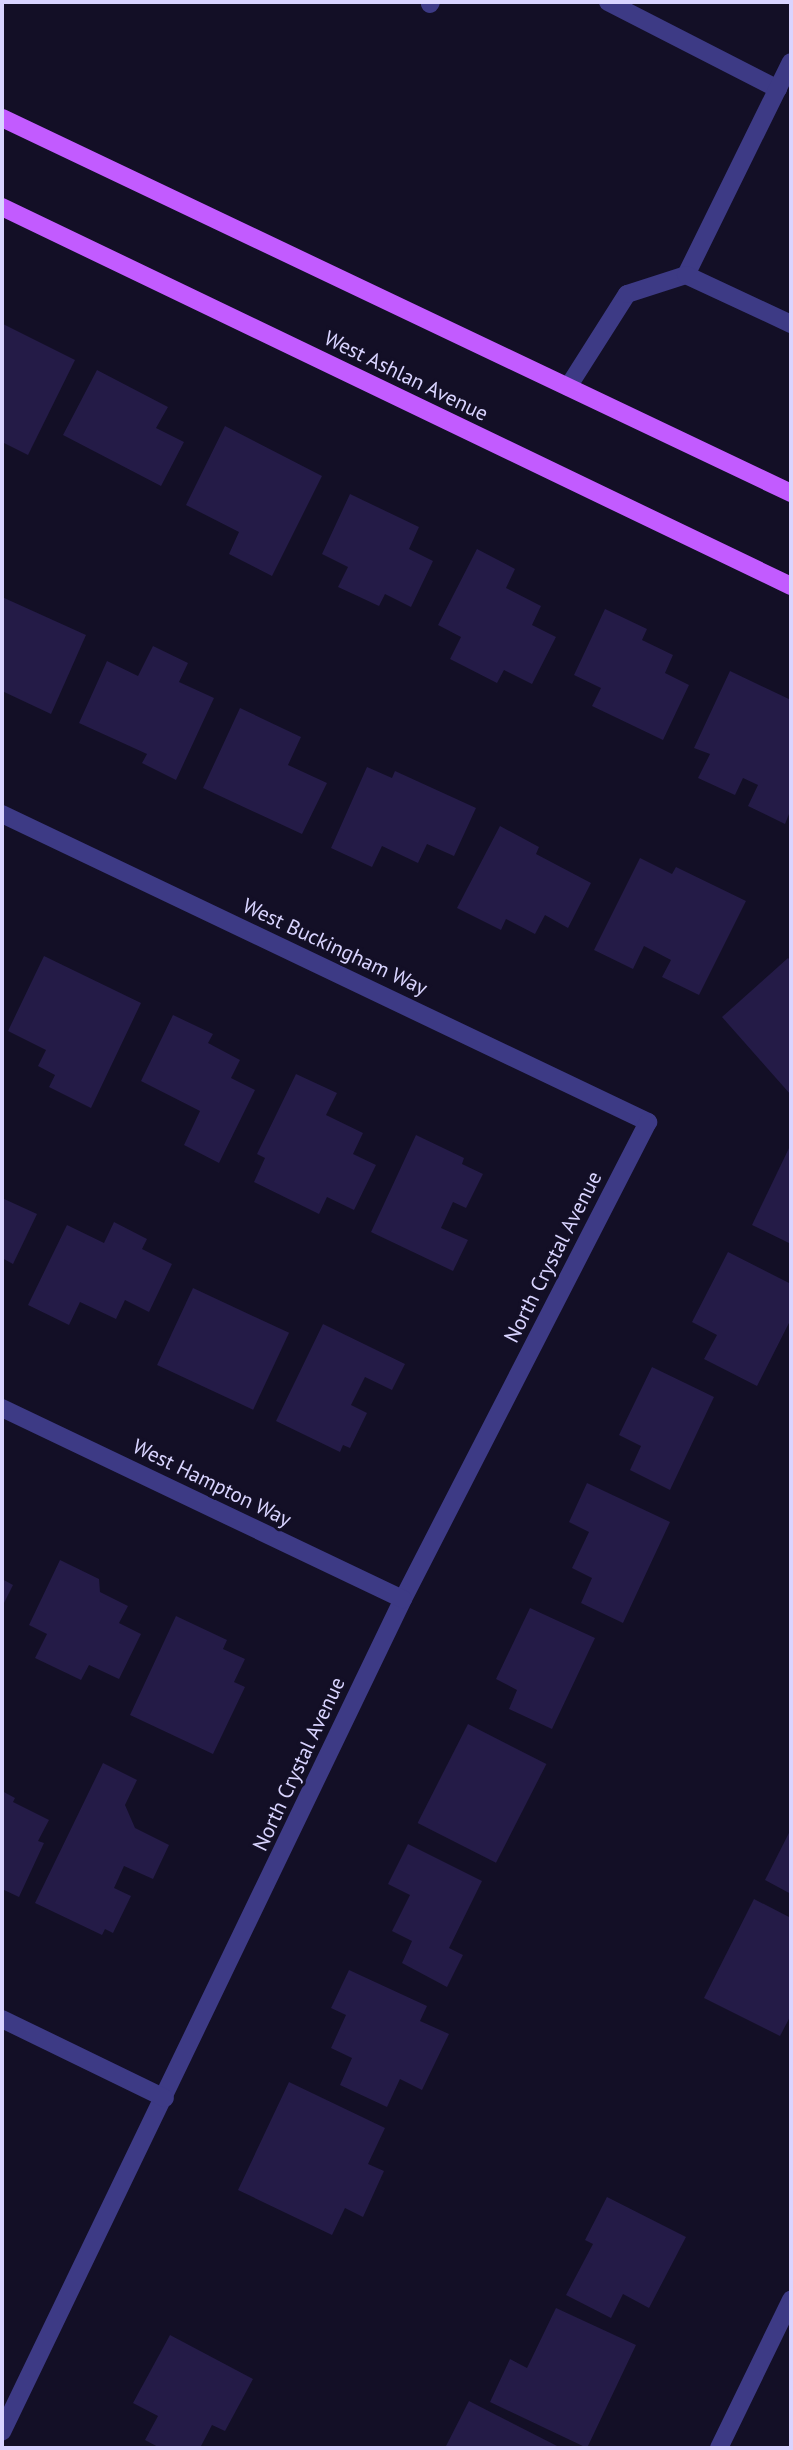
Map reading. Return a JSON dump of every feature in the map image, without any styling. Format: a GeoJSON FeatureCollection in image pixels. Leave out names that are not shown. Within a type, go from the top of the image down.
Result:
{"type":"FeatureCollection","features":[{"type":"Feature","properties":{"kind":"main road"},"geometry":{"type":"LineString","coordinates":[[2,118],[791,493]]}},
{"type":"Feature","properties":{"kind":"main road","name":"West Ashlan Avenue"},"geometry":{"type":"LineString","coordinates":[[2,207],[791,586]]}},
{"type":"Feature","properties":{"kind":"street"},"geometry":{"type":"LineString","coordinates":[[608,2],[778,89]]}},
{"type":"Feature","properties":{"kind":"street"},"geometry":{"type":"LineString","coordinates":[[686,275],[791,62]]}},
{"type":"Feature","properties":{"kind":"street"},"geometry":{"type":"LineString","coordinates":[[568,387],[627,294],[686,275],[791,324]]}},
{"type":"Feature","properties":{"kind":"street","name":"West Buckingham Way"},"geometry":{"type":"LineString","coordinates":[[2,814],[648,1122]]}},
{"type":"Feature","properties":{"kind":"street","name":"North Crystal Avenue"},"geometry":{"type":"LineString","coordinates":[[2,2432],[403,1599],[648,1122]]}},
{"type":"Feature","properties":{"kind":"street","name":"West Hampton Way"},"geometry":{"type":"LineString","coordinates":[[2,1408],[403,1599]]}},
{"type":"Feature","properties":{"kind":"street"},"geometry":{"type":"LineString","coordinates":[[2,2019],[165,2098]]}},
{"type":"Feature","properties":{"kind":"street"},"geometry":{"type":"LineString","coordinates":[[719,2448],[791,2300]]}},
{"type":"Feature","properties":{"kind":"building"},"geometry":{"type":"Polygon","coordinates":[[[3,324],[75,360],[28,455],[2,442],[3,324]]]}},
{"type":"Feature","properties":{"kind":"building"},"geometry":{"type":"Polygon","coordinates":[[[97,370],[168,407],[156,428],[184,442],[161,486],[63,435],[97,370]]]}},
{"type":"Feature","properties":{"kind":"building"},"geometry":{"type":"Polygon","coordinates":[[[225,426],[322,476],[272,576],[229,554],[239,532],[186,505],[225,426]]]}},
{"type":"Feature","properties":{"kind":"building"},"geometry":{"type":"Polygon","coordinates":[[[350,494],[419,527],[409,549],[433,561],[411,607],[385,594],[379,606],[338,587],[348,567],[322,554],[350,494]]]}},
{"type":"Feature","properties":{"kind":"building"},"geometry":{"type":"Polygon","coordinates":[[[477,549],[515,569],[506,588],[541,606],[532,625],[556,637],[532,684],[504,670],[497,683],[450,659],[461,637],[438,625],[477,549]]]}},
{"type":"Feature","properties":{"kind":"building"},"geometry":{"type":"Polygon","coordinates":[[[2,597],[86,635],[51,714],[2,691],[2,597]]]}},
{"type":"Feature","properties":{"kind":"building"},"geometry":{"type":"Polygon","coordinates":[[[605,609],[647,629],[642,640],[673,655],[665,673],[689,685],[663,740],[592,706],[601,688],[574,675],[605,609]]]}},
{"type":"Feature","properties":{"kind":"building"},"geometry":{"type":"Polygon","coordinates":[[[153,646],[188,663],[179,682],[214,698],[176,780],[142,763],[147,754],[79,723],[107,661],[138,676],[153,646]]]}},
{"type":"Feature","properties":{"kind":"building"},"geometry":{"type":"Polygon","coordinates":[[[730,671],[791,700],[791,809],[785,824],[748,806],[758,785],[743,778],[735,795],[698,778],[710,754],[694,748],[730,671]]]}},
{"type":"Feature","properties":{"kind":"building"},"geometry":{"type":"Polygon","coordinates":[[[240,708],[301,737],[288,765],[327,783],[302,834],[203,788],[240,708]]]}},
{"type":"Feature","properties":{"kind":"building"},"geometry":{"type":"Polygon","coordinates":[[[367,767],[392,778],[395,771],[476,808],[454,856],[427,844],[418,863],[382,846],[372,867],[331,848],[367,767]]]}},
{"type":"Feature","properties":{"kind":"building"},"geometry":{"type":"Polygon","coordinates":[[[500,826],[539,847],[536,854],[591,883],[568,928],[545,915],[535,934],[506,919],[501,930],[457,908],[500,826]]]}},
{"type":"Feature","properties":{"kind":"building"},"geometry":{"type":"Polygon","coordinates":[[[640,858],[672,874],[676,867],[746,901],[699,995],[662,977],[671,960],[644,946],[633,969],[594,950],[640,858]]]}},
{"type":"Feature","properties":{"kind":"building"},"geometry":{"type":"Polygon","coordinates":[[[44,956],[141,1003],[91,1108],[49,1087],[55,1075],[38,1066],[46,1050],[8,1031],[44,956]]]}},
{"type":"Feature","properties":{"kind":"building"},"geometry":{"type":"Polygon","coordinates":[[[788,958],[791,961],[791,1095],[722,1017],[788,958]]]}},
{"type":"Feature","properties":{"kind":"building"},"geometry":{"type":"Polygon","coordinates":[[[173,1015],[213,1034],[208,1043],[240,1060],[231,1078],[255,1090],[219,1163],[184,1145],[200,1111],[141,1081],[173,1015]]]}},
{"type":"Feature","properties":{"kind":"building"},"geometry":{"type":"Polygon","coordinates":[[[296,1074],[337,1093],[326,1115],[363,1133],[353,1154],[376,1165],[354,1210],[327,1197],[319,1214],[254,1182],[265,1158],[257,1154],[296,1074]]]}},
{"type":"Feature","properties":{"kind":"building"},"geometry":{"type":"Polygon","coordinates":[[[416,1135],[464,1158],[462,1164],[483,1174],[466,1208],[453,1202],[441,1228],[468,1240],[453,1271],[371,1232],[416,1135]]]}},
{"type":"Feature","properties":{"kind":"building"},"geometry":{"type":"Polygon","coordinates":[[[791,1144],[791,1244],[752,1225],[791,1144]]]}},
{"type":"Feature","properties":{"kind":"building"},"geometry":{"type":"Polygon","coordinates":[[[2,1198],[37,1214],[13,1264],[2,1258],[2,1198]]]}},
{"type":"Feature","properties":{"kind":"building"},"geometry":{"type":"Polygon","coordinates":[[[114,1222],[147,1239],[142,1249],[172,1264],[149,1312],[125,1300],[116,1319],[80,1302],[69,1325],[28,1305],[67,1225],[104,1243],[114,1222]]]}},
{"type":"Feature","properties":{"kind":"building"},"geometry":{"type":"Polygon","coordinates":[[[728,1252],[791,1284],[791,1319],[757,1386],[704,1359],[717,1335],[692,1322],[728,1252]]]}},
{"type":"Feature","properties":{"kind":"building"},"geometry":{"type":"Polygon","coordinates":[[[193,1288],[289,1333],[253,1410],[157,1365],[193,1288]]]}},
{"type":"Feature","properties":{"kind":"building"},"geometry":{"type":"Polygon","coordinates":[[[323,1324],[405,1364],[392,1390],[365,1377],[351,1405],[367,1413],[350,1448],[343,1445],[340,1452],[276,1421],[323,1324]]]}},
{"type":"Feature","properties":{"kind":"building"},"geometry":{"type":"Polygon","coordinates":[[[652,1367],[714,1397],[670,1490],[630,1470],[641,1446],[619,1435],[652,1367]]]}},
{"type":"Feature","properties":{"kind":"building"},"geometry":{"type":"Polygon","coordinates":[[[587,1483],[670,1522],[623,1623],[581,1603],[592,1578],[572,1568],[589,1532],[569,1522],[587,1483]]]}},
{"type":"Feature","properties":{"kind":"building"},"geometry":{"type":"Polygon","coordinates":[[[60,1560],[99,1579],[100,1592],[128,1606],[119,1623],[141,1634],[119,1679],[89,1665],[81,1680],[35,1658],[47,1634],[29,1625],[60,1560]]]}},
{"type":"Feature","properties":{"kind":"building"},"geometry":{"type":"Polygon","coordinates":[[[2,1579],[13,1585],[2,1607],[2,1579]]]}},
{"type":"Feature","properties":{"kind":"building"},"geometry":{"type":"Polygon","coordinates":[[[530,1608],[595,1638],[552,1729],[509,1709],[517,1690],[496,1679],[530,1608]]]}},
{"type":"Feature","properties":{"kind":"building"},"geometry":{"type":"Polygon","coordinates":[[[176,1616],[227,1640],[223,1649],[245,1659],[234,1682],[245,1687],[213,1754],[130,1715],[176,1616]]]}},
{"type":"Feature","properties":{"kind":"building"},"geometry":{"type":"Polygon","coordinates":[[[468,1724],[546,1764],[496,1863],[418,1823],[468,1724]]]}},
{"type":"Feature","properties":{"kind":"building"},"geometry":{"type":"Polygon","coordinates":[[[103,1763],[137,1780],[125,1805],[135,1828],[169,1845],[153,1879],[124,1866],[114,1888],[131,1896],[113,1933],[105,1929],[102,1935],[35,1903],[103,1763]]]}},
{"type":"Feature","properties":{"kind":"building"},"geometry":{"type":"Polygon","coordinates":[[[2,1791],[15,1798],[13,1802],[49,1820],[38,1841],[44,1843],[19,1897],[2,1889],[2,1791]]]}},
{"type":"Feature","properties":{"kind":"building"},"geometry":{"type":"Polygon","coordinates":[[[791,1829],[791,1894],[765,1880],[791,1829]]]}},
{"type":"Feature","properties":{"kind":"building"},"geometry":{"type":"Polygon","coordinates":[[[408,1844],[482,1881],[449,1948],[463,1955],[447,1987],[402,1963],[412,1941],[392,1931],[410,1895],[388,1884],[408,1844]]]}},
{"type":"Feature","properties":{"kind":"building"},"geometry":{"type":"Polygon","coordinates":[[[754,1899],[791,1918],[791,2015],[780,2036],[704,1998],[754,1899]]]}},
{"type":"Feature","properties":{"kind":"building"},"geometry":{"type":"Polygon","coordinates":[[[349,1970],[427,2006],[420,2021],[449,2034],[422,2090],[400,2079],[387,2107],[340,2085],[352,2058],[331,2048],[346,2015],[331,2008],[349,1970]]]}},
{"type":"Feature","properties":{"kind":"building"},"geometry":{"type":"Polygon","coordinates":[[[289,2082],[385,2128],[368,2164],[384,2171],[363,2217],[345,2208],[332,2235],[238,2190],[289,2082]]]}},
{"type":"Feature","properties":{"kind":"building"},"geometry":{"type":"Polygon","coordinates":[[[607,2197],[686,2237],[649,2308],[623,2294],[611,2318],[566,2295],[593,2244],[585,2240],[607,2197]]]}},
{"type":"Feature","properties":{"kind":"building"},"geometry":{"type":"Polygon","coordinates":[[[556,2308],[636,2345],[587,2448],[490,2402],[510,2359],[527,2368],[556,2308]]]}},
{"type":"Feature","properties":{"kind":"building"},"geometry":{"type":"Polygon","coordinates":[[[170,2335],[253,2379],[225,2431],[212,2425],[200,2448],[160,2448],[145,2440],[158,2416],[133,2403],[170,2335]]]}},
{"type":"Feature","properties":{"kind":"building"},"geometry":{"type":"Polygon","coordinates":[[[469,2401],[561,2448],[445,2448],[469,2401]]]}}]}
